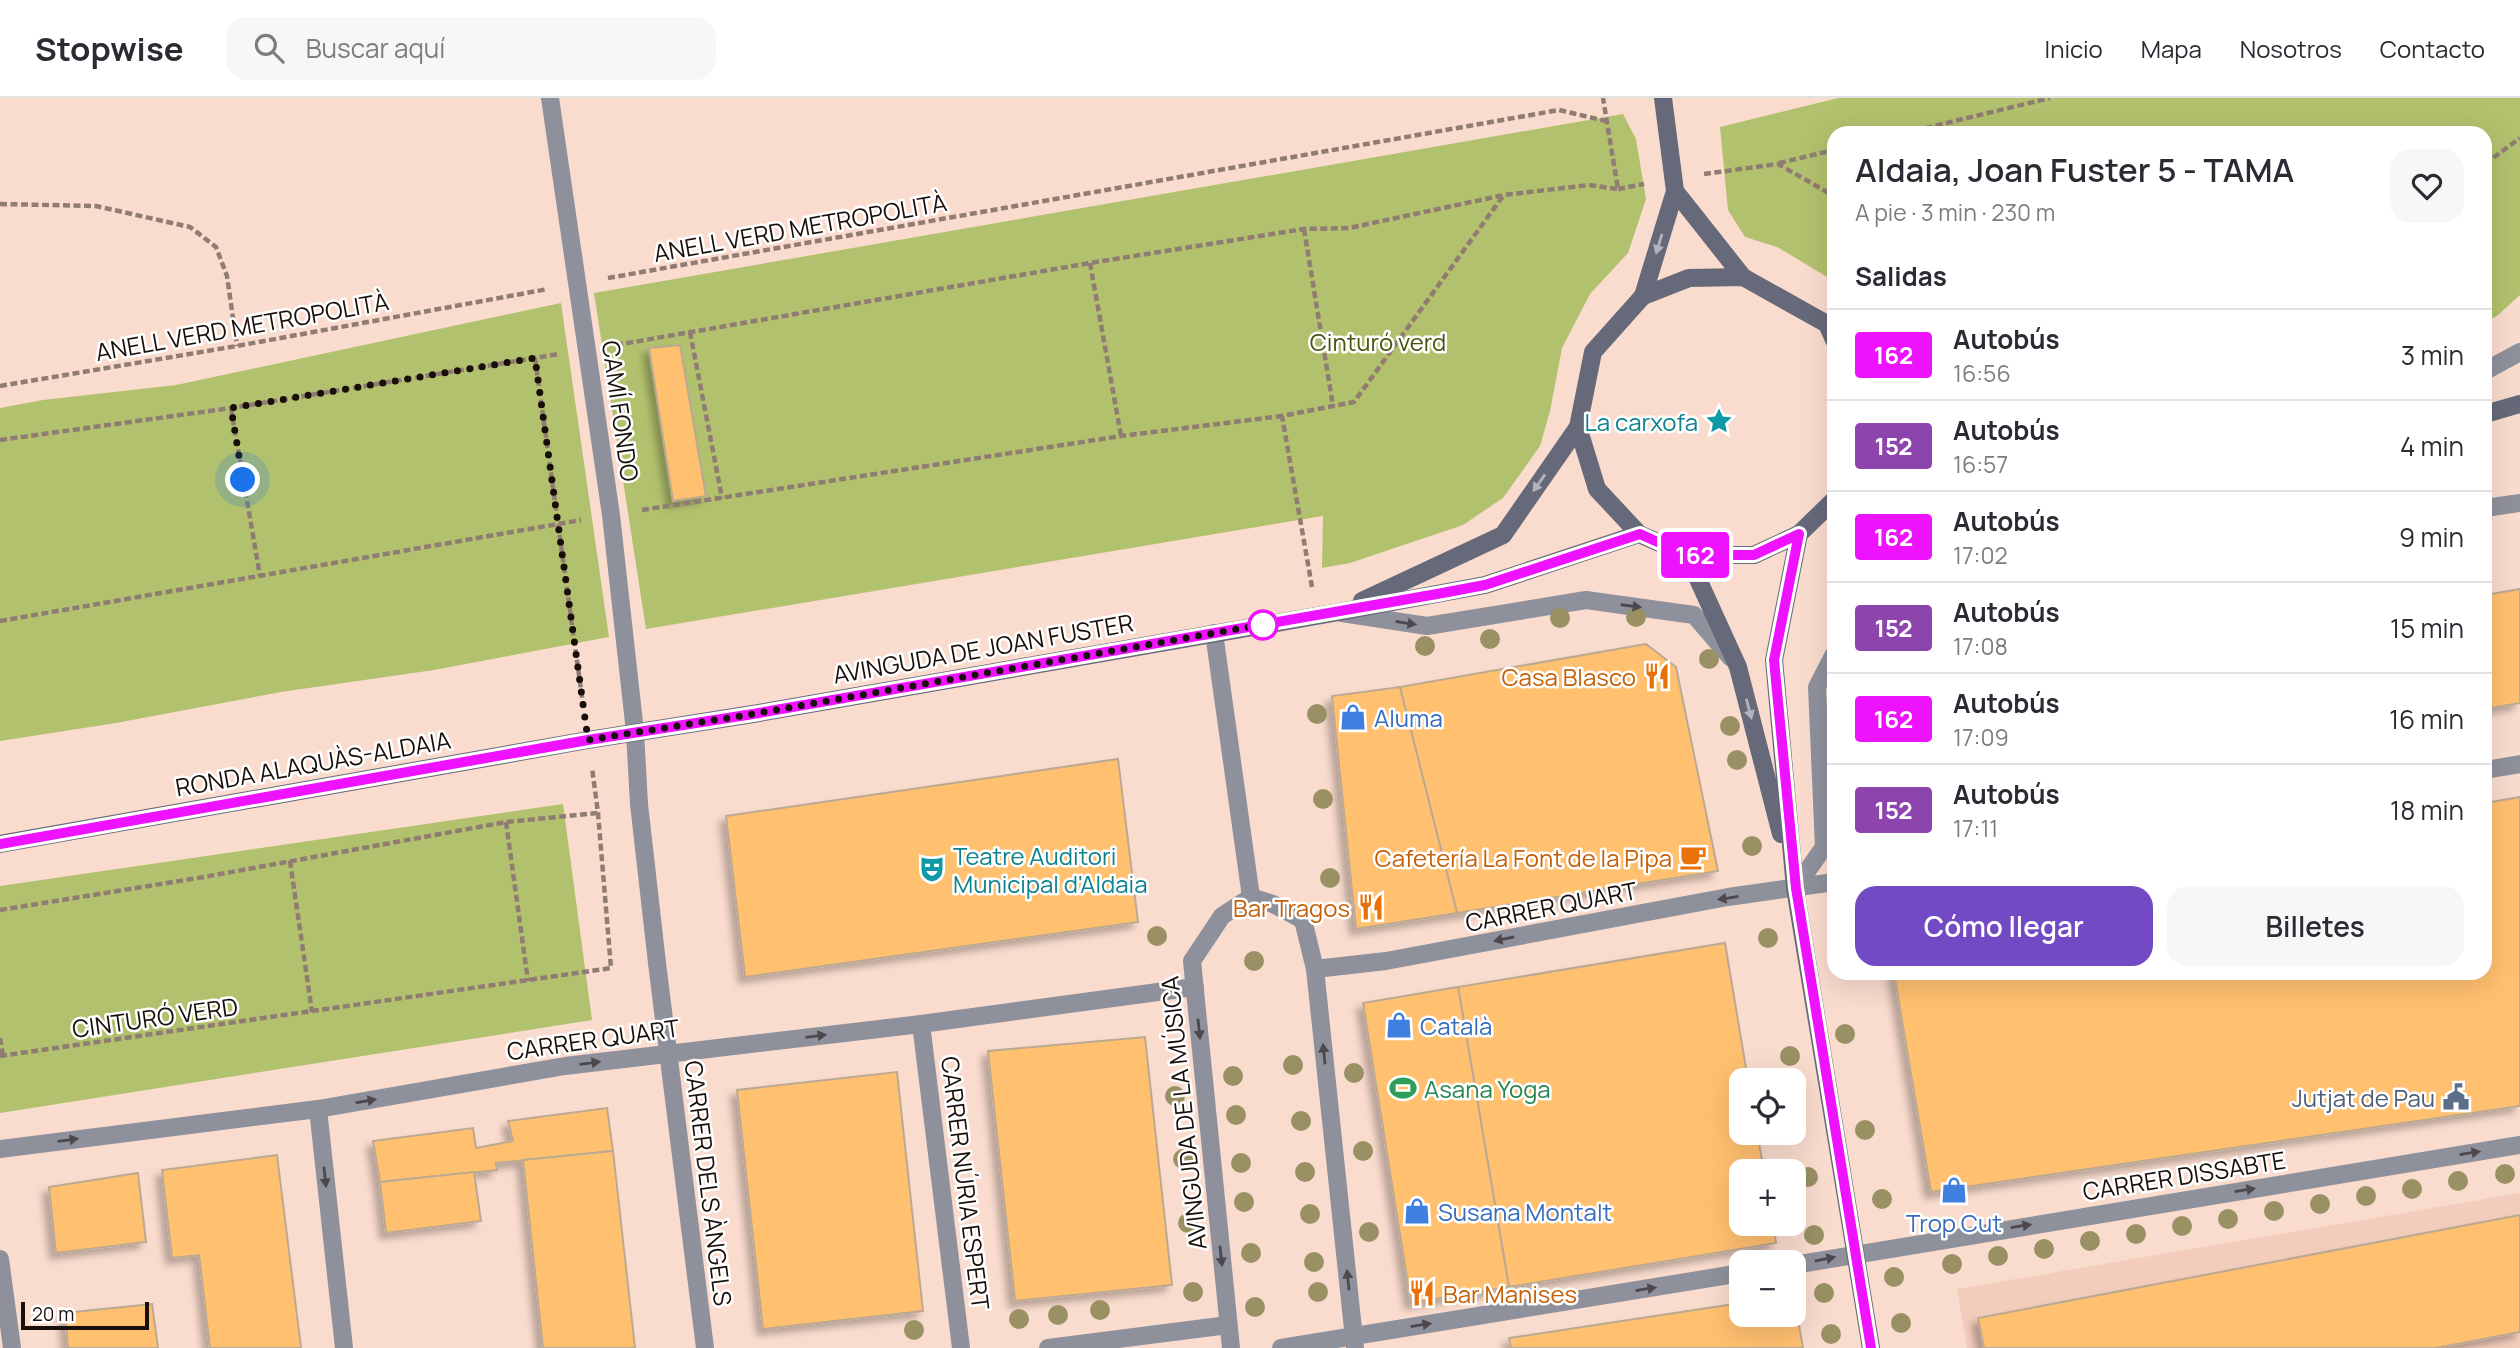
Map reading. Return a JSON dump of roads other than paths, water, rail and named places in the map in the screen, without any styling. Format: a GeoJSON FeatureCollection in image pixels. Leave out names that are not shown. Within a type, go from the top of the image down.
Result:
{"type":"FeatureCollection","features":[{"type":"Feature","properties":{"kind":"street","name":"CAMÍ FONDO"},"geometry":{"type":"LineString","coordinates":[[550,98],[611,515],[635,732]]}},
{"type":"Feature","properties":{"kind":"street"},"geometry":{"type":"LineString","coordinates":[[1663,98],[1675,185],[1643,296],[1593,352],[1578,427],[1597,489],[1640,534],[1686,555],[1754,555],[1799,534],[1827,507]]}},
{"type":"Feature","properties":{"kind":"street"},"geometry":{"type":"LineString","coordinates":[[1675,185],[1743,277],[1827,324]]}},
{"type":"Feature","properties":{"kind":"street"},"geometry":{"type":"LineString","coordinates":[[1643,296],[1689,278],[1743,277]]}},
{"type":"Feature","properties":{"kind":"street"},"geometry":{"type":"LineString","coordinates":[[2492,366],[2520,352]]}},
{"type":"Feature","properties":{"kind":"street"},"geometry":{"type":"LineString","coordinates":[[2492,412],[2520,404]]}},
{"type":"Feature","properties":{"kind":"street","name":"AVINGUDA DE JOAN FUSTER"},"geometry":{"type":"LineString","coordinates":[[1339,612],[1503,535],[1578,427]]}},
{"type":"Feature","properties":{"kind":"street"},"geometry":{"type":"LineString","coordinates":[[2492,507],[2520,503]]}},
{"type":"Feature","properties":{"kind":"street","name":"AVINGUDA DE JOAN FUSTER"},"geometry":{"type":"LineString","coordinates":[[635,732],[753,714],[1485,585],[1640,534]]}},
{"type":"Feature","properties":{"kind":"street"},"geometry":{"type":"LineString","coordinates":[[1799,534],[1774,660],[1796,888],[1871,1348]]}},
{"type":"Feature","properties":{"kind":"street"},"geometry":{"type":"LineString","coordinates":[[1686,555],[1738,667],[1796,888]]}},
{"type":"Feature","properties":{"kind":"street","name":"AVINGUDA DE JOAN FUSTER"},"geometry":{"type":"LineString","coordinates":[[1339,612],[1427,626],[1586,600],[1694,615],[1738,667]]}},
{"type":"Feature","properties":{"kind":"street"},"geometry":{"type":"LineString","coordinates":[[1214,633],[1251,897],[1273,904],[1303,920],[1315,969],[1355,1342]]}},
{"type":"Feature","properties":{"kind":"street"},"geometry":{"type":"LineString","coordinates":[[1796,888],[1824,847],[1816,687],[1827,667]]}},
{"type":"Feature","properties":{"kind":"street","name":"RONDA ALAQUÀS-ALDAIA"},"geometry":{"type":"LineString","coordinates":[[0,844],[635,732]]}},
{"type":"Feature","properties":{"kind":"street","name":"CARRER DELS ÀNGELS"},"geometry":{"type":"LineString","coordinates":[[635,732],[639,804],[705,1348]]}},
{"type":"Feature","properties":{"kind":"street"},"geometry":{"type":"LineString","coordinates":[[2492,769],[2520,764]]}},
{"type":"Feature","properties":{"kind":"street","name":"CARRER QUART"},"geometry":{"type":"LineString","coordinates":[[1315,969],[1386,961],[1728,897],[1827,883]]}},
{"type":"Feature","properties":{"kind":"street","name":"AVINGUDA DE LA MÚSICA"},"geometry":{"type":"LineString","coordinates":[[1231,1348],[1192,961],[1222,916],[1251,897]]}},
{"type":"Feature","properties":{"kind":"street","name":"CARRER QUART"},"geometry":{"type":"LineString","coordinates":[[0,1149],[318,1109],[565,1066],[921,1024],[1195,987]]}},
{"type":"Feature","properties":{"kind":"street","name":"CARRER NÚRIA ESPERT"},"geometry":{"type":"LineString","coordinates":[[921,1024],[961,1348]]}},
{"type":"Feature","properties":{"kind":"street"},"geometry":{"type":"LineString","coordinates":[[318,1109],[344,1348]]}},
{"type":"Feature","properties":{"kind":"street","name":"CARRER DISSABTE"},"geometry":{"type":"LineString","coordinates":[[1806,1263],[2520,1145]]}},
{"type":"Feature","properties":{"kind":"street"},"geometry":{"type":"LineString","coordinates":[[0,1259],[12,1348]]}},
{"type":"Feature","properties":{"kind":"street"},"geometry":{"type":"LineString","coordinates":[[1281,1348],[1355,1342],[1729,1275]]}},
{"type":"Feature","properties":{"kind":"street"},"geometry":{"type":"LineString","coordinates":[[1048,1348],[1228,1325]]}},
{"type":"Feature","properties":{"kind":"place","name":"La carxofa"},"geometry":{"type":"Point","coordinates":[1719,421]}},
{"type":"Feature","properties":{"kind":"place","name":"Casa Blasco"},"geometry":{"type":"Point","coordinates":[1657,676]}},
{"type":"Feature","properties":{"kind":"place","name":"Aluma"},"geometry":{"type":"Point","coordinates":[1353,717]}},
{"type":"Feature","properties":{"kind":"place","name":"Cafetería La Font de la Pipa"},"geometry":{"type":"Point","coordinates":[1693,857]}},
{"type":"Feature","properties":{"kind":"place","name":"Teatre Auditori Municipal d'Aldaia"},"geometry":{"type":"Point","coordinates":[932,869]}},
{"type":"Feature","properties":{"kind":"place","name":"Bar Tragos"},"geometry":{"type":"Point","coordinates":[1371,907]}},
{"type":"Feature","properties":{"kind":"place","name":"Català"},"geometry":{"type":"Point","coordinates":[1399,1025]}},
{"type":"Feature","properties":{"kind":"place","name":"Asana Yoga"},"geometry":{"type":"Point","coordinates":[1403,1088]}},
{"type":"Feature","properties":{"kind":"place","name":"Jutjat de Pau"},"geometry":{"type":"Point","coordinates":[2456,1097]}},
{"type":"Feature","properties":{"kind":"place","name":"Trop Cut"},"geometry":{"type":"Point","coordinates":[1954,1190]}},
{"type":"Feature","properties":{"kind":"place","name":"Susana Montalt"},"geometry":{"type":"Point","coordinates":[1417,1211]}},
{"type":"Feature","properties":{"kind":"place","name":"Bar Manises"},"geometry":{"type":"Point","coordinates":[1422,1293]}},
{"type":"Feature","properties":{"kind":"park label","name":"Cinturó verd"},"geometry":{"type":"Point","coordinates":[1378,341]}}]}
